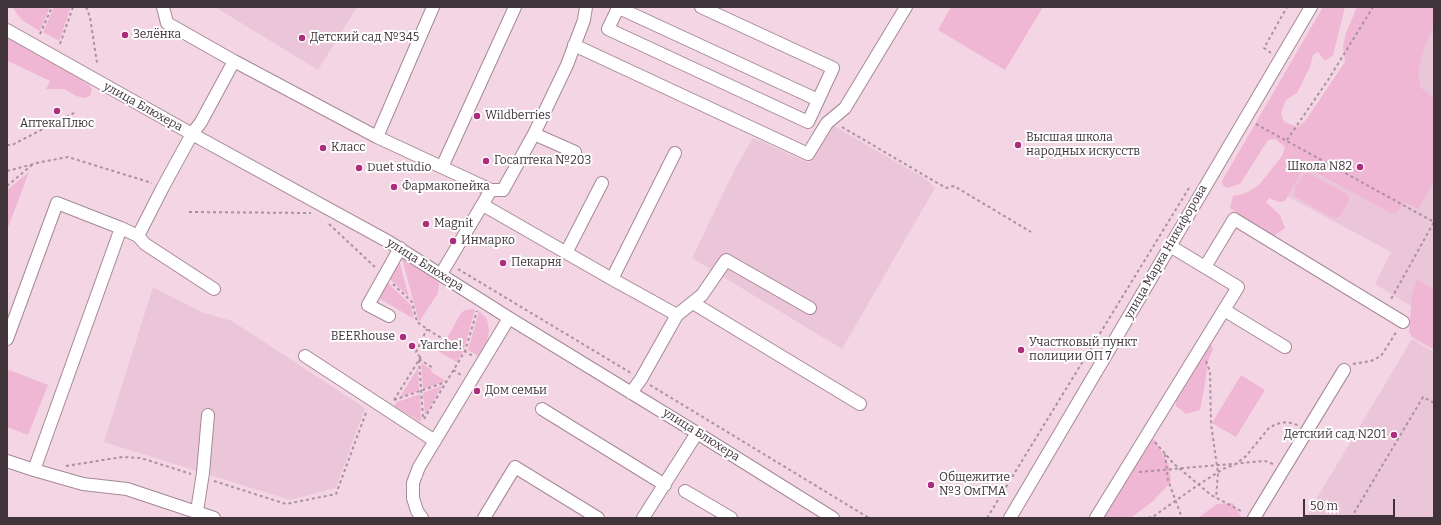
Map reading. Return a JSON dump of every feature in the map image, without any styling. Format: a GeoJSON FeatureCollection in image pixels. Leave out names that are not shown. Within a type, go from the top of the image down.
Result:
{"type":"FeatureCollection","features":[{"type":"Feature","properties":{"kind":"street"},"geometry":{"type":"LineString","coordinates":[[163,7],[167,23],[234,61],[377,137],[491,190],[503,190],[534,134],[567,65],[584,20],[586,7]]}},
{"type":"Feature","properties":{"kind":"street"},"geometry":{"type":"LineString","coordinates":[[377,137],[433,7]]}},
{"type":"Feature","properties":{"kind":"street"},"geometry":{"type":"LineString","coordinates":[[442,167],[515,7]]}},
{"type":"Feature","properties":{"kind":"street"},"geometry":{"type":"LineString","coordinates":[[702,7],[833,68],[808,122],[608,29],[618,7],[818,100]]}},
{"type":"Feature","properties":{"kind":"street"},"geometry":{"type":"LineString","coordinates":[[574,45],[808,154],[827,123],[845,108],[906,7]]}},
{"type":"Feature","properties":{"kind":"street","name":"улица Марка Никифорова"},"geometry":{"type":"LineString","coordinates":[[1013,517],[1245,118],[1307,8]]}},
{"type":"Feature","properties":{"kind":"street","name":"улица Блюхера"},"geometry":{"type":"LineString","coordinates":[[7,30],[192,134],[400,248],[509,318],[831,517]]}},
{"type":"Feature","properties":{"kind":"street"},"geometry":{"type":"LineString","coordinates":[[138,236],[192,134],[201,122],[234,61]]}},
{"type":"Feature","properties":{"kind":"street"},"geometry":{"type":"LineString","coordinates":[[534,134],[575,152]]}},
{"type":"Feature","properties":{"kind":"street"},"geometry":{"type":"LineString","coordinates":[[612,280],[675,153]]}},
{"type":"Feature","properties":{"kind":"street"},"geometry":{"type":"LineString","coordinates":[[566,254],[602,182]]}},
{"type":"Feature","properties":{"kind":"street"},"geometry":{"type":"LineString","coordinates":[[441,274],[491,190]]}},
{"type":"Feature","properties":{"kind":"street"},"geometry":{"type":"LineString","coordinates":[[7,339],[56,203],[138,236],[145,244],[214,289]]}},
{"type":"Feature","properties":{"kind":"street"},"geometry":{"type":"LineString","coordinates":[[483,205],[566,254],[677,315]]}},
{"type":"Feature","properties":{"kind":"street"},"geometry":{"type":"LineString","coordinates":[[1205,267],[1234,219],[1403,322]]}},
{"type":"Feature","properties":{"kind":"street"},"geometry":{"type":"LineString","coordinates":[[34,470],[121,228]]}},
{"type":"Feature","properties":{"kind":"street"},"geometry":{"type":"LineString","coordinates":[[1096,518],[1238,287],[1170,246]]}},
{"type":"Feature","properties":{"kind":"street"},"geometry":{"type":"LineString","coordinates":[[389,316],[368,305],[400,248]]}},
{"type":"Feature","properties":{"kind":"street"},"geometry":{"type":"LineString","coordinates":[[631,393],[641,379],[677,315],[693,304],[702,295],[726,260],[810,308]]}},
{"type":"Feature","properties":{"kind":"street"},"geometry":{"type":"LineString","coordinates":[[693,304],[860,404]]}},
{"type":"Feature","properties":{"kind":"street"},"geometry":{"type":"LineString","coordinates":[[1224,310],[1285,347]]}},
{"type":"Feature","properties":{"kind":"street"},"geometry":{"type":"LineString","coordinates":[[422,518],[416,511],[413,498],[413,483],[419,467],[509,318]]}},
{"type":"Feature","properties":{"kind":"street"},"geometry":{"type":"LineString","coordinates":[[305,356],[435,441]]}},
{"type":"Feature","properties":{"kind":"street"},"geometry":{"type":"LineString","coordinates":[[1254,517],[1344,370]]}},
{"type":"Feature","properties":{"kind":"street"},"geometry":{"type":"LineString","coordinates":[[542,409],[665,485]]}},
{"type":"Feature","properties":{"kind":"street"},"geometry":{"type":"LineString","coordinates":[[196,511],[202,478],[208,415]]}},
{"type":"Feature","properties":{"kind":"street"},"geometry":{"type":"LineString","coordinates":[[643,518],[697,433]]}},
{"type":"Feature","properties":{"kind":"street"},"geometry":{"type":"LineString","coordinates":[[7,460],[34,470],[84,484],[127,489],[214,518]]}},
{"type":"Feature","properties":{"kind":"street"},"geometry":{"type":"LineString","coordinates":[[484,518],[515,467],[598,518]]}},
{"type":"Feature","properties":{"kind":"street"},"geometry":{"type":"LineString","coordinates":[[685,491],[730,518]]}},
{"type":"Feature","properties":{"kind":"path"},"geometry":{"type":"LineString","coordinates":[[40,34],[52,7]]}},
{"type":"Feature","properties":{"kind":"path"},"geometry":{"type":"LineString","coordinates":[[60,44],[73,7]]}},
{"type":"Feature","properties":{"kind":"path"},"geometry":{"type":"LineString","coordinates":[[86,7],[90,17],[97,63]]}},
{"type":"Feature","properties":{"kind":"path"},"geometry":{"type":"LineString","coordinates":[[1268,58],[1271,53],[1264,48],[1287,7]]}},
{"type":"Feature","properties":{"kind":"path"},"geometry":{"type":"LineString","coordinates":[[1287,140],[1328,80],[1372,7]]}},
{"type":"Feature","properties":{"kind":"path"},"geometry":{"type":"LineString","coordinates":[[7,145],[12,145],[74,113]]}},
{"type":"Feature","properties":{"kind":"path"},"geometry":{"type":"LineString","coordinates":[[1245,118],[1434,222],[1385,311]]}},
{"type":"Feature","properties":{"kind":"path"},"geometry":{"type":"LineString","coordinates":[[831,120],[946,188],[954,186],[1031,232]]}},
{"type":"Feature","properties":{"kind":"path"},"geometry":{"type":"LineString","coordinates":[[7,171],[32,164],[68,157],[163,187]]}},
{"type":"Feature","properties":{"kind":"path"},"geometry":{"type":"LineString","coordinates":[[7,186],[32,164]]}},
{"type":"Feature","properties":{"kind":"path"},"geometry":{"type":"LineString","coordinates":[[987,518],[1190,185]]}},
{"type":"Feature","properties":{"kind":"path"},"geometry":{"type":"LineString","coordinates":[[189,212],[318,214]]}},
{"type":"Feature","properties":{"kind":"path"},"geometry":{"type":"LineString","coordinates":[[448,263],[869,518]]}},
{"type":"Feature","properties":{"kind":"path"},"geometry":{"type":"LineString","coordinates":[[420,359],[423,421],[465,351],[478,309]]}},
{"type":"Feature","properties":{"kind":"path"},"geometry":{"type":"LineString","coordinates":[[1344,370],[1356,362],[1371,361],[1382,356],[1403,322]]}},
{"type":"Feature","properties":{"kind":"path"},"geometry":{"type":"LineString","coordinates":[[427,328],[416,352],[420,359],[433,368]]}},
{"type":"Feature","properties":{"kind":"path"},"geometry":{"type":"LineString","coordinates":[[433,333],[482,362]]}},
{"type":"Feature","properties":{"kind":"path"},"geometry":{"type":"LineString","coordinates":[[1199,350],[1210,372],[1211,424],[1218,473],[1216,498]]}},
{"type":"Feature","properties":{"kind":"path"},"geometry":{"type":"LineString","coordinates":[[390,406],[422,355]]}},
{"type":"Feature","properties":{"kind":"path"},"geometry":{"type":"LineString","coordinates":[[394,400],[447,382]]}},
{"type":"Feature","properties":{"kind":"path"},"geometry":{"type":"LineString","coordinates":[[1351,518],[1423,397],[1434,403]]}},
{"type":"Feature","properties":{"kind":"path"},"geometry":{"type":"LineString","coordinates":[[61,467],[122,457],[141,458],[286,504],[336,494],[371,398]]}},
{"type":"Feature","properties":{"kind":"path"},"geometry":{"type":"LineString","coordinates":[[1148,518],[1154,516],[1198,484],[1236,464],[1246,456],[1270,428],[1276,424],[1287,422],[1308,429]]}},
{"type":"Feature","properties":{"kind":"path"},"geometry":{"type":"LineString","coordinates":[[1148,434],[1165,453],[1198,484],[1216,498],[1254,517]]}},
{"type":"Feature","properties":{"kind":"path"},"geometry":{"type":"LineString","coordinates":[[1165,453],[1168,480],[1182,518]]}},
{"type":"Feature","properties":{"kind":"path"},"geometry":{"type":"LineString","coordinates":[[1125,471],[1142,472],[1269,462],[1283,470]]}},
{"type":"Feature","properties":{"kind":"shaded area"},"geometry":{"type":"Polygon","coordinates":[[[50,7],[40,31],[23,21],[13,8],[50,7]]]}},
{"type":"Feature","properties":{"kind":"shaded area"},"geometry":{"type":"Polygon","coordinates":[[[54,7],[71,7],[59,41],[43,32],[54,7]]]}},
{"type":"Feature","properties":{"kind":"shaded area","name":"Детский сад №345"},"geometry":{"type":"Polygon","coordinates":[[[215,7],[357,7],[318,70],[215,7]]]}},
{"type":"Feature","properties":{"kind":"shaded area"},"geometry":{"type":"Polygon","coordinates":[[[951,7],[1043,7],[1005,70],[938,30],[951,7]]]}},
{"type":"Feature","properties":{"kind":"shaded area","name":"Школа N82"},"geometry":{"type":"Polygon","coordinates":[[[1323,7],[1345,7],[1333,55],[1325,61],[1318,52],[1313,55],[1310,67],[1297,93],[1286,100],[1281,113],[1284,122],[1298,127],[1306,120],[1345,62],[1343,46],[1346,33],[1357,7],[1434,7],[1434,25],[1424,48],[1418,74],[1421,88],[1434,98],[1434,181],[1418,209],[1405,202],[1396,213],[1391,213],[1311,170],[1305,170],[1301,173],[1285,201],[1279,202],[1269,198],[1266,202],[1280,215],[1285,228],[1274,236],[1252,224],[1230,208],[1233,196],[1246,193],[1259,185],[1282,156],[1285,147],[1275,139],[1268,140],[1240,184],[1227,188],[1223,185],[1222,181],[1323,7]]]}},
{"type":"Feature","properties":{"kind":"shaded area","name":"Школа N82"},"geometry":{"type":"Polygon","coordinates":[[[1434,7],[1434,320],[1375,284],[1391,252],[1272,188],[1434,7]]]}},
{"type":"Feature","properties":{"kind":"shaded area"},"geometry":{"type":"Polygon","coordinates":[[[8,37],[89,85],[92,90],[90,96],[85,98],[76,96],[64,89],[46,89],[50,81],[8,61],[8,37]]]}},
{"type":"Feature","properties":{"kind":"shaded area"},"geometry":{"type":"Polygon","coordinates":[[[832,125],[926,179],[935,188],[842,349],[692,258],[735,169],[753,138],[809,163],[832,125]]]}},
{"type":"Feature","properties":{"kind":"shaded area"},"geometry":{"type":"Polygon","coordinates":[[[29,172],[7,230],[7,190],[29,172]]]}},
{"type":"Feature","properties":{"kind":"shaded area"},"geometry":{"type":"Polygon","coordinates":[[[1309,173],[1347,194],[1349,200],[1340,216],[1337,218],[1331,217],[1296,197],[1294,194],[1295,188],[1303,175],[1309,173]]]}},
{"type":"Feature","properties":{"kind":"shaded area"},"geometry":{"type":"Polygon","coordinates":[[[401,255],[439,283],[438,293],[419,322],[401,255]]]}},
{"type":"Feature","properties":{"kind":"shaded area"},"geometry":{"type":"Polygon","coordinates":[[[399,260],[409,297],[389,278],[399,260]]]}},
{"type":"Feature","properties":{"kind":"shaded area"},"geometry":{"type":"Polygon","coordinates":[[[1417,279],[1434,289],[1434,350],[1412,337],[1409,332],[1412,295],[1417,279]]]}},
{"type":"Feature","properties":{"kind":"shaded area"},"geometry":{"type":"Polygon","coordinates":[[[387,282],[411,305],[414,319],[377,297],[387,282]]]}},
{"type":"Feature","properties":{"kind":"shaded area"},"geometry":{"type":"Polygon","coordinates":[[[153,287],[201,312],[232,321],[365,408],[336,488],[290,500],[104,442],[153,287]]]}},
{"type":"Feature","properties":{"kind":"shaded area"},"geometry":{"type":"Polygon","coordinates":[[[465,310],[475,310],[464,349],[447,338],[461,313],[465,310]]]}},
{"type":"Feature","properties":{"kind":"shaded area"},"geometry":{"type":"Polygon","coordinates":[[[479,311],[487,319],[489,331],[487,341],[478,356],[468,350],[479,311]]]}},
{"type":"Feature","properties":{"kind":"shaded area","name":"Детский сад N201"},"geometry":{"type":"Polygon","coordinates":[[[1412,339],[1434,352],[1434,518],[1305,518],[1412,339]]]}},
{"type":"Feature","properties":{"kind":"shaded area"},"geometry":{"type":"Polygon","coordinates":[[[444,342],[463,352],[457,362],[439,352],[444,342]]]}},
{"type":"Feature","properties":{"kind":"shaded area"},"geometry":{"type":"Polygon","coordinates":[[[1211,344],[1213,349],[1208,361],[1200,410],[1186,414],[1176,406],[1176,395],[1206,346],[1211,344]]]}},
{"type":"Feature","properties":{"kind":"shaded area"},"geometry":{"type":"Polygon","coordinates":[[[421,363],[432,370],[431,372],[446,381],[423,389],[421,363]]]}},
{"type":"Feature","properties":{"kind":"shaded area"},"geometry":{"type":"Polygon","coordinates":[[[418,368],[419,390],[401,397],[401,395],[418,368]]]}},
{"type":"Feature","properties":{"kind":"shaded area"},"geometry":{"type":"Polygon","coordinates":[[[9,370],[48,385],[28,435],[7,427],[7,374],[9,370]]]}},
{"type":"Feature","properties":{"kind":"shaded area"},"geometry":{"type":"Polygon","coordinates":[[[1241,375],[1265,390],[1236,437],[1212,423],[1241,375]]]}},
{"type":"Feature","properties":{"kind":"shaded area"},"geometry":{"type":"Polygon","coordinates":[[[443,385],[425,416],[423,393],[443,385]]]}},
{"type":"Feature","properties":{"kind":"shaded area"},"geometry":{"type":"Polygon","coordinates":[[[420,394],[421,422],[394,406],[397,402],[420,394]]]}},
{"type":"Feature","properties":{"kind":"shaded area"},"geometry":{"type":"Polygon","coordinates":[[[1154,439],[1169,465],[1171,482],[1152,502],[1133,516],[1129,518],[1102,518],[1149,443],[1154,439]]]}},
{"type":"Feature","properties":{"kind":"shaded area"},"geometry":{"type":"Polygon","coordinates":[[[1233,503],[1242,518],[1198,518],[1217,504],[1233,503]]]}},
{"type":"Feature","properties":{"kind":"place","name":"Зелёнка"},"geometry":{"type":"Point","coordinates":[125,35]}},
{"type":"Feature","properties":{"kind":"place","name":"Детский сад №345"},"geometry":{"type":"Point","coordinates":[302,38]}},
{"type":"Feature","properties":{"kind":"place","name":"АптекаПлюс"},"geometry":{"type":"Point","coordinates":[57,111]}},
{"type":"Feature","properties":{"kind":"place","name":"Wildberries"},"geometry":{"type":"Point","coordinates":[477,116]}},
{"type":"Feature","properties":{"kind":"place","name":"Высшая школа народных искусств"},"geometry":{"type":"Point","coordinates":[1018,145]}},
{"type":"Feature","properties":{"kind":"place","name":"Класс"},"geometry":{"type":"Point","coordinates":[323,148]}},
{"type":"Feature","properties":{"kind":"place","name":"Госаптека №203"},"geometry":{"type":"Point","coordinates":[486,161]}},
{"type":"Feature","properties":{"kind":"place","name":"Школа N82"},"geometry":{"type":"Point","coordinates":[1360,167]}},
{"type":"Feature","properties":{"kind":"place","name":"Duet studio"},"geometry":{"type":"Point","coordinates":[359,168]}},
{"type":"Feature","properties":{"kind":"place","name":"Фармакопейка"},"geometry":{"type":"Point","coordinates":[394,187]}},
{"type":"Feature","properties":{"kind":"place","name":"Magnit"},"geometry":{"type":"Point","coordinates":[426,224]}},
{"type":"Feature","properties":{"kind":"place","name":"Инмарко"},"geometry":{"type":"Point","coordinates":[453,241]}},
{"type":"Feature","properties":{"kind":"place","name":"Пекарня"},"geometry":{"type":"Point","coordinates":[503,263]}},
{"type":"Feature","properties":{"kind":"place","name":"BEERhouse"},"geometry":{"type":"Point","coordinates":[403,337]}},
{"type":"Feature","properties":{"kind":"place","name":"Yarche!"},"geometry":{"type":"Point","coordinates":[412,346]}},
{"type":"Feature","properties":{"kind":"place","name":"Участковый пункт полиции ОП 7"},"geometry":{"type":"Point","coordinates":[1021,350]}},
{"type":"Feature","properties":{"kind":"place","name":"Дом семьи"},"geometry":{"type":"Point","coordinates":[477,391]}},
{"type":"Feature","properties":{"kind":"place","name":"Детский сад N201"},"geometry":{"type":"Point","coordinates":[1394,435]}},
{"type":"Feature","properties":{"kind":"place","name":"Общежитие №3 ОмГМА"},"geometry":{"type":"Point","coordinates":[931,485]}}]}
